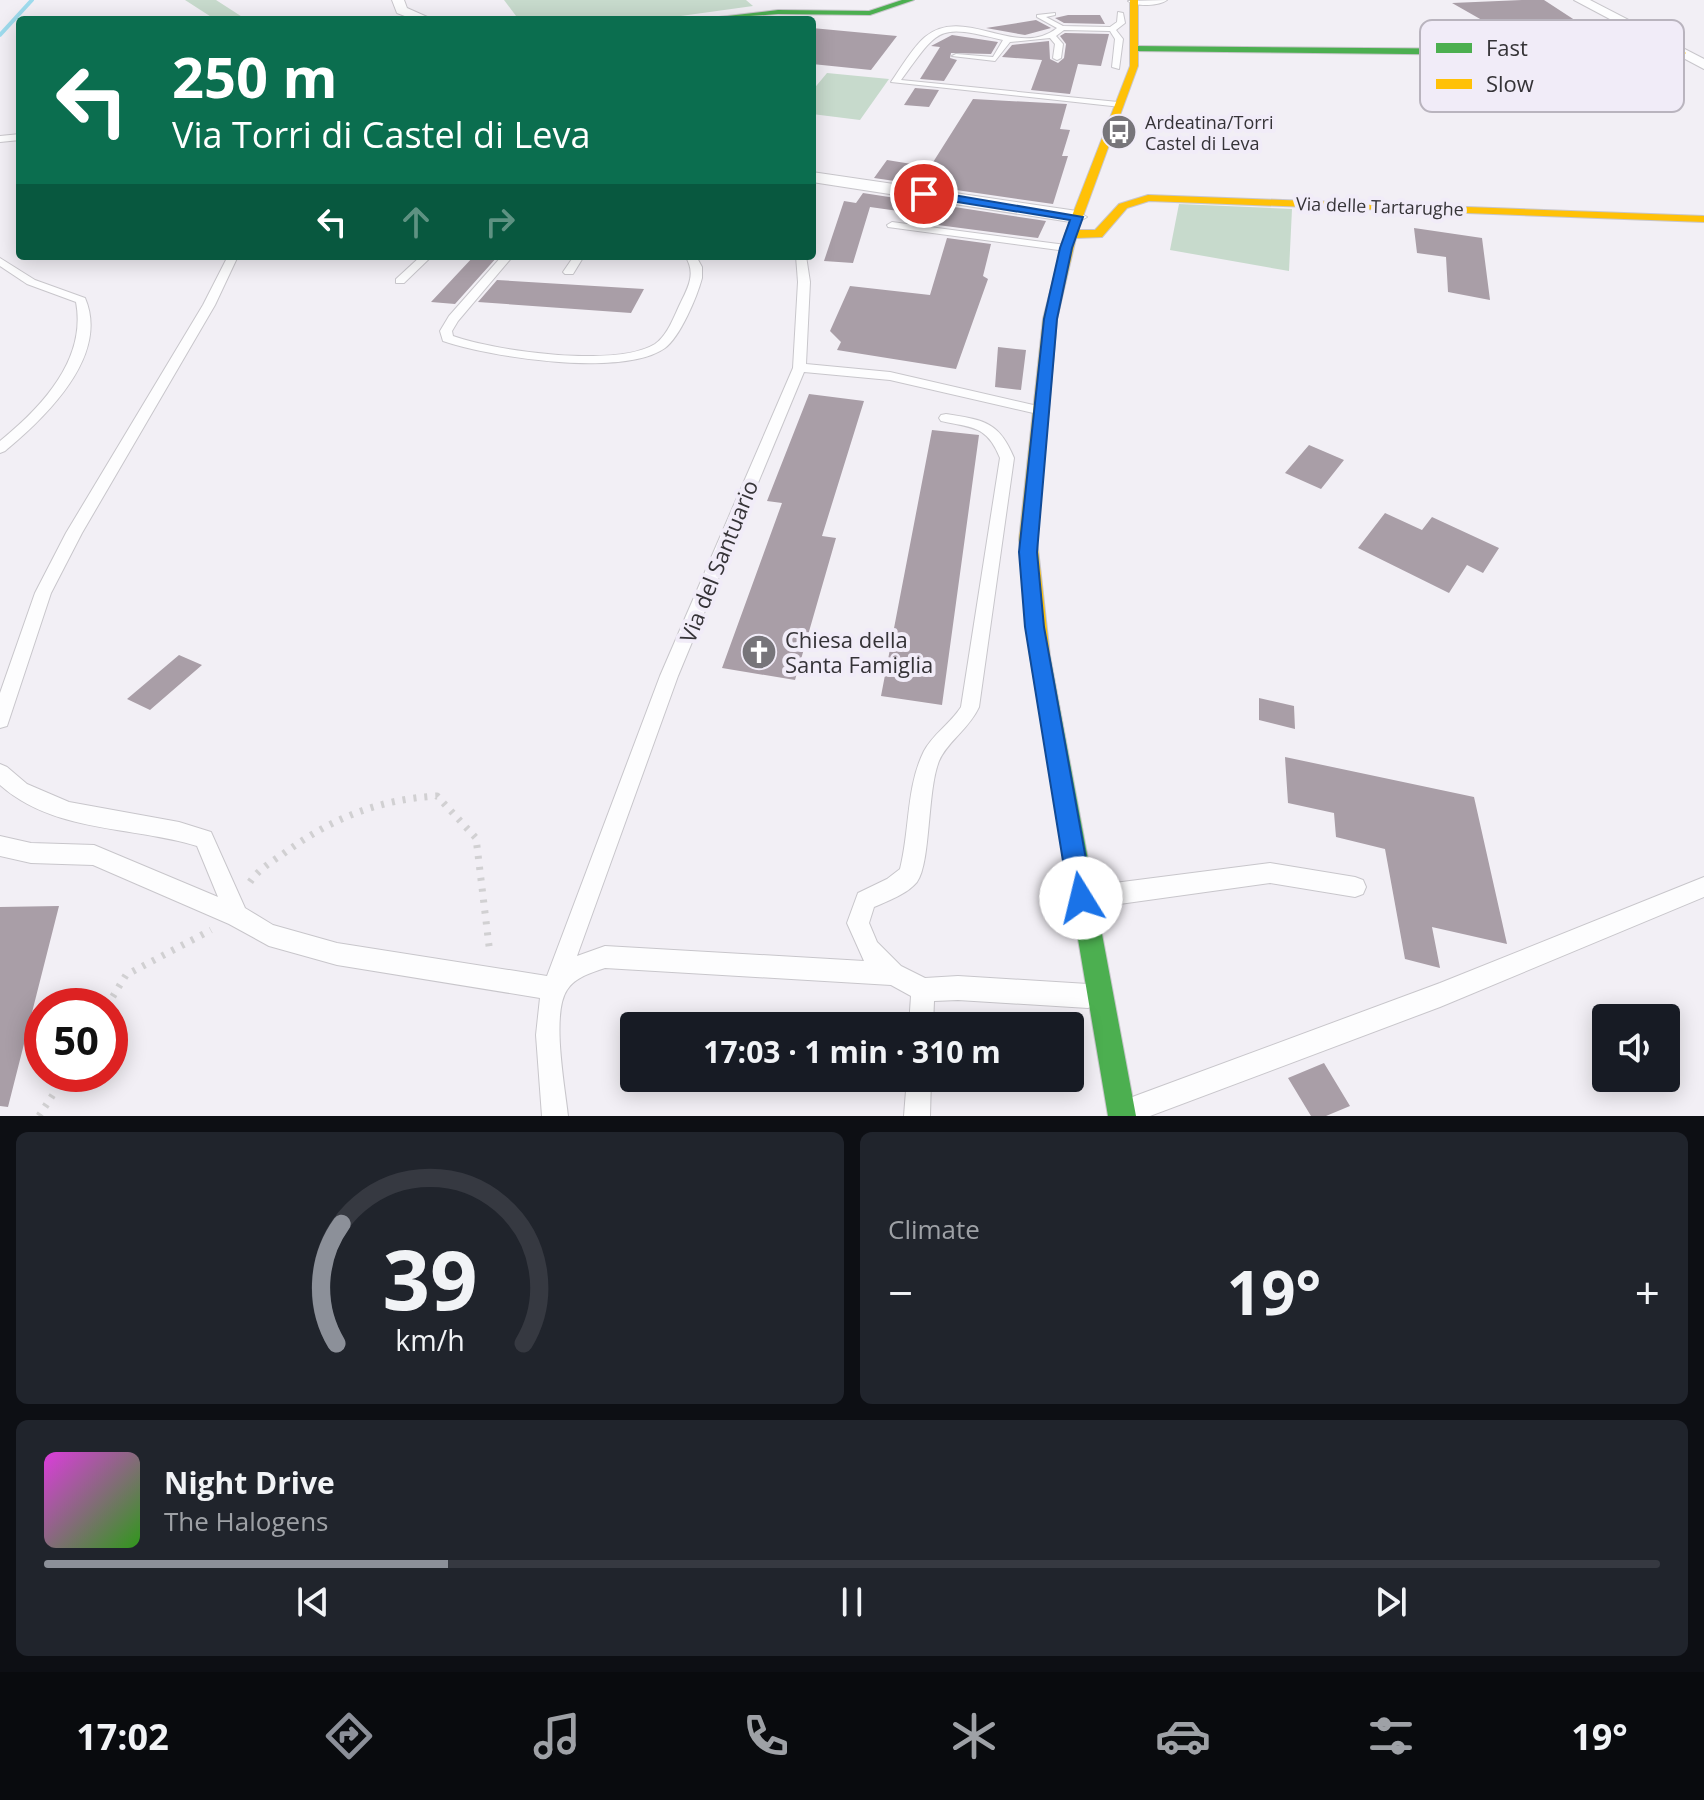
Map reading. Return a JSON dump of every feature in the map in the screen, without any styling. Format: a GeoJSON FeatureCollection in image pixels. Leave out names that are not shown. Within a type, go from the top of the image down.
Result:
{"type":"FeatureCollection","features":[{"type":"Feature","properties":{"kind":"street"},"geometry":{"type":"LineString","coordinates":[[398,0],[402,10],[417,16]]}},
{"type":"Feature","properties":{"kind":"street"},"geometry":{"type":"LineString","coordinates":[[816,16],[870,13],[910,0]]}},
{"type":"Feature","properties":{"kind":"street"},"geometry":{"type":"LineString","coordinates":[[1122,1115],[1081,898],[1029,576],[1029,528],[1044,411],[1050,319],[1071,233],[1134,66],[1129,5],[1161,0]]}},
{"type":"Feature","properties":{"kind":"street"},"geometry":{"type":"LineString","coordinates":[[1580,0],[1618,20]]}},
{"type":"Feature","properties":{"kind":"street"},"geometry":{"type":"LineString","coordinates":[[1134,49],[1420,51]]}},
{"type":"Feature","properties":{"kind":"street"},"geometry":{"type":"LineString","coordinates":[[1684,54],[1704,65]]}},
{"type":"Feature","properties":{"kind":"street"},"geometry":{"type":"LineString","coordinates":[[816,178],[1071,233]]}},
{"type":"Feature","properties":{"kind":"street","name":"Via delle Tartarughe"},"geometry":{"type":"LineString","coordinates":[[1071,233],[1098,234],[1123,206],[1148,198],[1704,219]]}},
{"type":"Feature","properties":{"kind":"lane"},"geometry":{"type":"LineString","coordinates":[[1053,14],[1039,16],[1062,28],[1112,29],[1121,23],[1129,5]]}},
{"type":"Feature","properties":{"kind":"lane"},"geometry":{"type":"LineString","coordinates":[[1062,28],[1052,36],[1007,40],[967,29],[946,29],[928,38],[895,82],[1118,105]]}},
{"type":"Feature","properties":{"kind":"lane"},"geometry":{"type":"LineString","coordinates":[[1112,29],[1119,39],[1116,67]]}},
{"type":"Feature","properties":{"kind":"lane"},"geometry":{"type":"LineString","coordinates":[[1052,36],[1059,44],[1057,58]]}},
{"type":"Feature","properties":{"kind":"lane"},"geometry":{"type":"LineString","coordinates":[[956,56],[995,59],[1007,40]]}},
{"type":"Feature","properties":{"kind":"lane"},"geometry":{"type":"LineString","coordinates":[[892,225],[1071,233]]}},
{"type":"Feature","properties":{"kind":"lane"},"geometry":{"type":"LineString","coordinates":[[0,720],[43,593],[74,533],[209,305],[231,260]]}},
{"type":"Feature","properties":{"kind":"lane"},"geometry":{"type":"LineString","coordinates":[[400,281],[423,260]]}},
{"type":"Feature","properties":{"kind":"lane"},"geometry":{"type":"LineString","coordinates":[[505,260],[453,319],[446,331],[447,338],[497,351],[539,356],[615,358],[649,352],[668,338],[696,284],[697,269],[692,260]]}},
{"type":"Feature","properties":{"kind":"lane"},"geometry":{"type":"LineString","coordinates":[[569,272],[576,260]]}},
{"type":"Feature","properties":{"kind":"lane","name":"Via del Santuario"},"geometry":{"type":"LineString","coordinates":[[555,1116],[549,1024],[554,989],[584,899],[696,615],[799,368],[804,282],[801,260]]}},
{"type":"Feature","properties":{"kind":"lane"},"geometry":{"type":"LineString","coordinates":[[0,261],[31,282],[81,300],[85,327],[80,348],[57,390],[27,425],[0,448]]}},
{"type":"Feature","properties":{"kind":"lane"},"geometry":{"type":"LineString","coordinates":[[799,368],[842,371],[938,387],[1044,411]]}},
{"type":"Feature","properties":{"kind":"lane"},"geometry":{"type":"LineString","coordinates":[[946,418],[988,426],[999,436],[1007,458],[970,707],[961,724],[940,743],[925,773],[909,875],[895,886],[866,900],[861,909],[861,936],[869,950],[893,974],[923,990],[958,988],[1099,997]]}},
{"type":"Feature","properties":{"kind":"lane"},"geometry":{"type":"LineString","coordinates":[[0,773],[14,789],[79,814],[187,832],[204,839],[237,916]]}},
{"type":"Feature","properties":{"kind":"lane"},"geometry":{"type":"LineString","coordinates":[[0,846],[31,853],[94,855],[237,916],[269,935],[337,954],[554,989],[575,966],[605,957],[893,974]]}},
{"type":"Feature","properties":{"kind":"lane"},"geometry":{"type":"LineString","coordinates":[[1081,898],[1270,873],[1355,887]]}},
{"type":"Feature","properties":{"kind":"lane"},"geometry":{"type":"LineString","coordinates":[[1122,1115],[1440,995],[1704,887]]}},
{"type":"Feature","properties":{"kind":"lane"},"geometry":{"type":"LineString","coordinates":[[922,1012],[923,990]]}},
{"type":"Feature","properties":{"kind":"lane"},"geometry":{"type":"LineString","coordinates":[[917,1116],[918,1092]]}},
{"type":"Feature","properties":{"kind":"path"},"geometry":{"type":"LineString","coordinates":[[118,988],[126,975],[237,916],[252,877],[307,835],[355,810],[411,796],[437,796],[476,838],[493,979]]}},
{"type":"Feature","properties":{"kind":"path"},"geometry":{"type":"LineString","coordinates":[[39,1116],[54,1093]]}},
{"type":"Feature","properties":{"kind":"green space"},"geometry":{"type":"Polygon","coordinates":[[[185,0],[216,0],[241,16],[210,16],[185,0]]]}},
{"type":"Feature","properties":{"kind":"green space"},"geometry":{"type":"Polygon","coordinates":[[[504,0],[746,0],[753,6],[681,16],[516,16],[504,0]]]}},
{"type":"Feature","properties":{"kind":"green space"},"geometry":{"type":"Polygon","coordinates":[[[827,73],[889,79],[860,120],[816,114],[816,86],[827,73]]]}},
{"type":"Feature","properties":{"kind":"green space"},"geometry":{"type":"Polygon","coordinates":[[[1179,204],[1292,209],[1289,271],[1170,250],[1179,204]]]}},
{"type":"Feature","properties":{"kind":"building"},"geometry":{"type":"Polygon","coordinates":[[[1544,0],[1575,20],[1482,20],[1452,3],[1544,0]]]}},
{"type":"Feature","properties":{"kind":"building"},"geometry":{"type":"Polygon","coordinates":[[[1100,15],[1105,24],[1064,23],[1055,18],[1100,15]]]}},
{"type":"Feature","properties":{"kind":"building"},"geometry":{"type":"Polygon","coordinates":[[[1036,20],[1051,28],[1025,35],[986,28],[1036,20]]]}},
{"type":"Feature","properties":{"kind":"building"},"geometry":{"type":"Polygon","coordinates":[[[816,28],[897,36],[871,70],[816,64],[816,28]]]}},
{"type":"Feature","properties":{"kind":"building"},"geometry":{"type":"Polygon","coordinates":[[[1065,33],[1109,34],[1101,66],[1078,64],[1070,94],[1031,90],[1042,60],[1002,57],[1012,45],[1049,41],[1050,59],[1058,63],[1064,58],[1066,44],[1060,36],[1065,33]]]}},
{"type":"Feature","properties":{"kind":"building"},"geometry":{"type":"Polygon","coordinates":[[[952,35],[998,42],[991,54],[951,53],[950,58],[957,60],[944,81],[920,79],[940,47],[931,46],[952,35]]]}},
{"type":"Feature","properties":{"kind":"building"},"geometry":{"type":"Polygon","coordinates":[[[915,88],[939,90],[929,107],[904,105],[915,88]]]}},
{"type":"Feature","properties":{"kind":"building"},"geometry":{"type":"Polygon","coordinates":[[[973,99],[1067,104],[1060,129],[1070,130],[1062,156],[1068,156],[1053,204],[874,178],[887,160],[930,167],[973,99]]]}},
{"type":"Feature","properties":{"kind":"building"},"geometry":{"type":"Polygon","coordinates":[[[863,193],[1046,221],[1038,238],[930,224],[934,216],[870,207],[853,263],[824,261],[844,201],[856,203],[863,193]]]}},
{"type":"Feature","properties":{"kind":"building"},"geometry":{"type":"Polygon","coordinates":[[[1414,228],[1482,238],[1490,300],[1448,292],[1446,257],[1417,253],[1414,228]]]}},
{"type":"Feature","properties":{"kind":"building"},"geometry":{"type":"Polygon","coordinates":[[[947,238],[991,244],[983,276],[988,279],[956,369],[837,350],[841,342],[830,331],[850,286],[930,295],[947,238]]]}},
{"type":"Feature","properties":{"kind":"building"},"geometry":{"type":"Polygon","coordinates":[[[470,260],[494,260],[455,304],[431,302],[470,260]]]}},
{"type":"Feature","properties":{"kind":"building"},"geometry":{"type":"Polygon","coordinates":[[[497,280],[644,289],[631,313],[478,302],[497,280]]]}},
{"type":"Feature","properties":{"kind":"building"},"geometry":{"type":"Polygon","coordinates":[[[998,347],[1026,350],[1021,390],[995,387],[998,347]]]}},
{"type":"Feature","properties":{"kind":"building"},"geometry":{"type":"Polygon","coordinates":[[[809,394],[864,401],[822,536],[836,538],[795,680],[722,668],[782,503],[767,501],[809,394]]]}},
{"type":"Feature","properties":{"kind":"building"},"geometry":{"type":"Polygon","coordinates":[[[932,430],[979,435],[942,705],[881,696],[932,430]]]}},
{"type":"Feature","properties":{"kind":"building"},"geometry":{"type":"Polygon","coordinates":[[[1309,445],[1344,460],[1321,489],[1285,473],[1309,445]]]}},
{"type":"Feature","properties":{"kind":"building"},"geometry":{"type":"Polygon","coordinates":[[[1385,513],[1422,530],[1432,517],[1499,548],[1483,573],[1467,565],[1449,593],[1358,548],[1385,513]]]}},
{"type":"Feature","properties":{"kind":"building"},"geometry":{"type":"Polygon","coordinates":[[[179,655],[202,665],[150,710],[127,699],[179,655]]]}},
{"type":"Feature","properties":{"kind":"building"},"geometry":{"type":"Polygon","coordinates":[[[1259,698],[1294,706],[1295,729],[1259,720],[1259,698]]]}},
{"type":"Feature","properties":{"kind":"building"},"geometry":{"type":"Polygon","coordinates":[[[1285,757],[1474,797],[1507,944],[1432,927],[1440,968],[1405,959],[1385,849],[1336,837],[1334,813],[1288,803],[1285,757]]]}},
{"type":"Feature","properties":{"kind":"building"},"geometry":{"type":"Polygon","coordinates":[[[59,906],[38,988],[24,988],[24,1044],[8,1107],[0,1106],[0,907],[59,906]]]}},
{"type":"Feature","properties":{"kind":"building"},"geometry":{"type":"Polygon","coordinates":[[[1324,1063],[1350,1106],[1326,1116],[1311,1116],[1288,1078],[1324,1063]]]}},
{"type":"Feature","properties":{"kind":"waterway"},"geometry":{"type":"LineString","coordinates":[[17,16],[32,0]]}},
{"type":"Feature","properties":{"kind":"waterway"},"geometry":{"type":"LineString","coordinates":[[0,35],[16,18]]}},
{"type":"Feature","properties":{"kind":"traffic: fast"},"geometry":{"type":"LineString","coordinates":[[738,16],[778,12],[870,13],[910,0]]}},
{"type":"Feature","properties":{"kind":"traffic: fast"},"geometry":{"type":"LineString","coordinates":[[1134,49],[1420,51]]}},
{"type":"Feature","properties":{"kind":"traffic: fast"},"geometry":{"type":"LineString","coordinates":[[1040,656],[1122,1116]]}},
{"type":"Feature","properties":{"kind":"traffic: slow"},"geometry":{"type":"LineString","coordinates":[[1040,656],[1028,540],[1050,319],[1071,234],[1134,66],[1134,0]]}},
{"type":"Feature","properties":{"kind":"traffic: slow"},"geometry":{"type":"LineString","coordinates":[[1071,234],[1098,234],[1123,206],[1148,198],[1704,219]]}},
{"type":"Feature","properties":{"kind":"place","name":"Ardeatina/Torri Castel di Leva"},"geometry":{"type":"Point","coordinates":[1119,132]}},
{"type":"Feature","properties":{"kind":"place","name":"Chiesa della Santa Famiglia"},"geometry":{"type":"Point","coordinates":[759,652]}},
{"type":"Feature","properties":{"kind":"route"},"geometry":{"type":"LineString","coordinates":[[924,194],[1077,217],[1066,248],[1050,319],[1044,411],[1028,552],[1035,627],[1081,898]]}}]}
